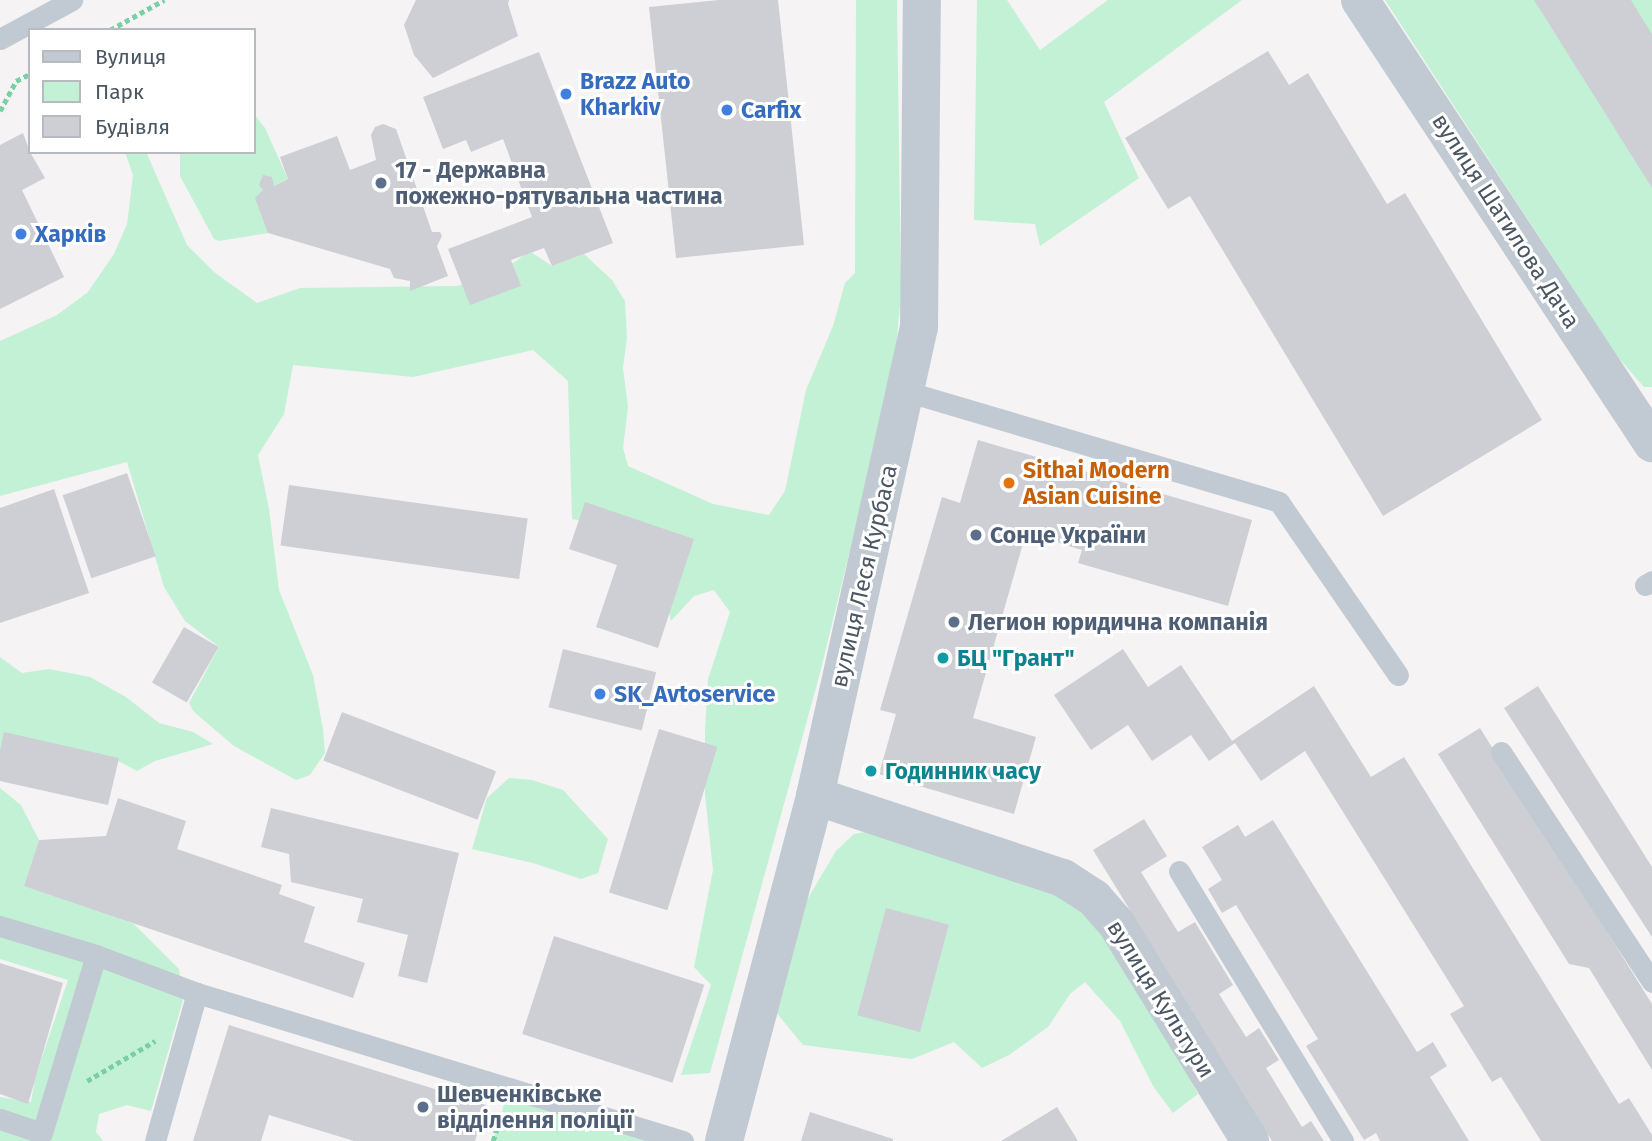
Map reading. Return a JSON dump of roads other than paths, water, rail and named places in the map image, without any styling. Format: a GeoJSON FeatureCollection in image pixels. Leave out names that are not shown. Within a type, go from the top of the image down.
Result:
{"type":"FeatureCollection","features":[{"type":"Feature","properties":{"kind":"street","name":"вулиця Леся Курбаса"},"geometry":{"type":"LineString","coordinates":[[724,1141],[815,796],[919,327],[922,0]]}},
{"type":"Feature","properties":{"kind":"street","name":"вулиця Шатилова Дача"},"geometry":{"type":"LineString","coordinates":[[1360,0],[1646,420]]}},
{"type":"Feature","properties":{"kind":"street","name":"вулиця Культури"},"geometry":{"type":"LineString","coordinates":[[815,796],[1063,878],[1094,898],[1116,923],[1250,1141]]}},
{"type":"Feature","properties":{"kind":"lane"},"geometry":{"type":"LineString","coordinates":[[0,39],[72,0]]}},
{"type":"Feature","properties":{"kind":"lane"},"geometry":{"type":"LineString","coordinates":[[905,391],[1279,502],[1398,675]]}},
{"type":"Feature","properties":{"kind":"lane"},"geometry":{"type":"LineString","coordinates":[[1501,752],[1652,982]]}},
{"type":"Feature","properties":{"kind":"lane"},"geometry":{"type":"LineString","coordinates":[[1179,871],[1343,1141]]}},
{"type":"Feature","properties":{"kind":"lane"},"geometry":{"type":"LineString","coordinates":[[0,926],[96,955],[197,993],[682,1141]]}},
{"type":"Feature","properties":{"kind":"lane"},"geometry":{"type":"LineString","coordinates":[[0,1119],[41,1133],[96,955]]}},
{"type":"Feature","properties":{"kind":"lane"},"geometry":{"type":"LineString","coordinates":[[155,1141],[197,993]]}},
{"type":"Feature","properties":{"kind":"place","name":"Brazz Auto Kharkiv"},"geometry":{"type":"Point","coordinates":[566,94]}},
{"type":"Feature","properties":{"kind":"place","name":"Carfix"},"geometry":{"type":"Point","coordinates":[727,110]}},
{"type":"Feature","properties":{"kind":"place","name":"17 - Державна пожежно-рятувальна частина"},"geometry":{"type":"Point","coordinates":[381,183]}},
{"type":"Feature","properties":{"kind":"place","name":"Харків"},"geometry":{"type":"Point","coordinates":[21,234]}},
{"type":"Feature","properties":{"kind":"place","name":"Sithai Modern Asian Cuisine"},"geometry":{"type":"Point","coordinates":[1009,483]}},
{"type":"Feature","properties":{"kind":"place","name":"Сонце України"},"geometry":{"type":"Point","coordinates":[976,535]}},
{"type":"Feature","properties":{"kind":"place","name":"Легион юридична компанія"},"geometry":{"type":"Point","coordinates":[954,622]}},
{"type":"Feature","properties":{"kind":"place","name":"БЦ \"Грант\""},"geometry":{"type":"Point","coordinates":[943,658]}},
{"type":"Feature","properties":{"kind":"place","name":"SK_Avtoservice"},"geometry":{"type":"Point","coordinates":[600,694]}},
{"type":"Feature","properties":{"kind":"place","name":"Годинник часу"},"geometry":{"type":"Point","coordinates":[871,771]}},
{"type":"Feature","properties":{"kind":"place","name":"Шевченківське відділення поліції"},"geometry":{"type":"Point","coordinates":[423,1107]}}]}
